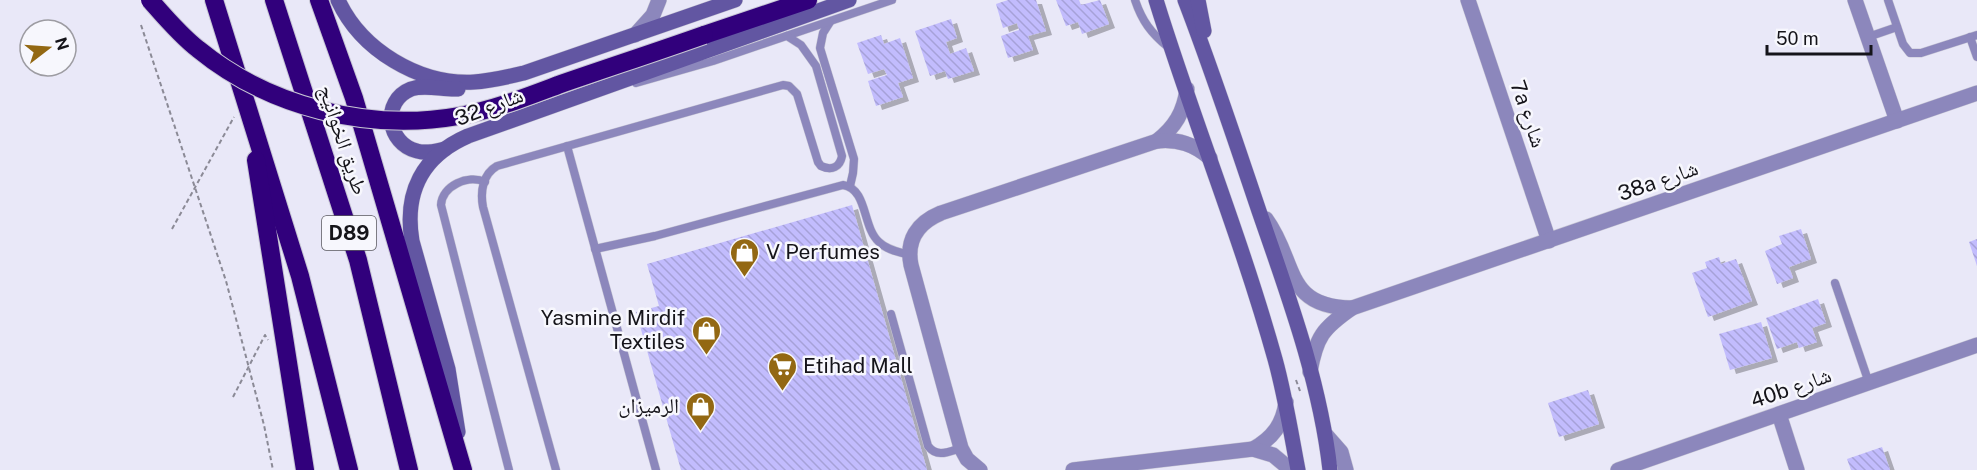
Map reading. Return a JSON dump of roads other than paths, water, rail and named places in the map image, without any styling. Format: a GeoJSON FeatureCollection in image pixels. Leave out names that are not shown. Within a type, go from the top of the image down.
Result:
{"type":"FeatureCollection","features":[{"type":"Feature","properties":{"kind":"highway"},"geometry":{"type":"LineString","coordinates":[[150,0],[198,49],[265,90],[302,105],[341,115],[380,120],[429,120],[497,107],[808,0]]}},
{"type":"Feature","properties":{"kind":"highway","name":"D89"},"geometry":{"type":"LineString","coordinates":[[214,0],[246,96],[300,276],[349,470]]}},
{"type":"Feature","properties":{"kind":"highway","name":"طريق الخوانيج"},"geometry":{"type":"LineString","coordinates":[[274,0],[358,260],[409,470]]}},
{"type":"Feature","properties":{"kind":"highway"},"geometry":{"type":"LineString","coordinates":[[319,0],[354,98],[463,470]]}},
{"type":"Feature","properties":{"kind":"highway"},"geometry":{"type":"LineString","coordinates":[[246,96],[305,470]]}},
{"type":"Feature","properties":{"kind":"street","name":"شارع 32"},"geometry":{"type":"LineString","coordinates":[[338,0],[356,29],[396,63],[420,74],[446,80],[472,82],[498,80],[524,73],[735,0]]}},
{"type":"Feature","properties":{"kind":"street"},"geometry":{"type":"LineString","coordinates":[[635,35],[653,15],[659,0]]}},
{"type":"Feature","properties":{"kind":"street","name":"شارع 32"},"geometry":{"type":"LineString","coordinates":[[459,450],[452,389],[409,224],[414,190],[432,160],[445,149],[468,136],[849,0]]}},
{"type":"Feature","properties":{"kind":"street"},"geometry":{"type":"LineString","coordinates":[[1185,0],[1225,106],[1289,296],[1326,435],[1330,470]]}},
{"type":"Feature","properties":{"kind":"street"},"geometry":{"type":"LineString","coordinates":[[1198,0],[1206,55]]}},
{"type":"Feature","properties":{"kind":"street","name":"7a شارع"},"geometry":{"type":"LineString","coordinates":[[1468,0],[1549,241]]}},
{"type":"Feature","properties":{"kind":"street"},"geometry":{"type":"LineString","coordinates":[[1855,0],[1897,121]]}},
{"type":"Feature","properties":{"kind":"street"},"geometry":{"type":"LineString","coordinates":[[1157,3],[1275,358],[1286,402],[1298,470]]}},
{"type":"Feature","properties":{"kind":"street"},"geometry":{"type":"LineString","coordinates":[[445,149],[420,152],[402,144],[396,137],[391,118],[397,99],[413,88],[461,89],[498,80]]}},
{"type":"Feature","properties":{"kind":"street"},"geometry":{"type":"LineString","coordinates":[[1157,141],[1173,127],[1178,119],[1183,110],[1187,89]]}},
{"type":"Feature","properties":{"kind":"street","name":"38a شارع"},"geometry":{"type":"LineString","coordinates":[[1310,373],[1319,338],[1333,321],[1352,308],[1977,93]]}},
{"type":"Feature","properties":{"kind":"street"},"geometry":{"type":"LineString","coordinates":[[976,469],[961,448],[909,255],[910,245],[917,228],[932,216],[1157,141],[1185,143],[1203,151],[1210,158]]}},
{"type":"Feature","properties":{"kind":"street","name":"38a شارع"},"geometry":{"type":"LineString","coordinates":[[1259,211],[1277,238],[1300,290],[1308,297],[1328,306],[1352,308]]}},
{"type":"Feature","properties":{"kind":"street","name":"40b شارع"},"geometry":{"type":"LineString","coordinates":[[1618,470],[1977,345]]}},
{"type":"Feature","properties":{"kind":"street"},"geometry":{"type":"LineString","coordinates":[[1073,470],[1253,449],[1262,444],[1276,430],[1285,412],[1286,402]]}},
{"type":"Feature","properties":{"kind":"street"},"geometry":{"type":"LineString","coordinates":[[1779,414],[1797,470]]}},
{"type":"Feature","properties":{"kind":"street"},"geometry":{"type":"LineString","coordinates":[[1326,435],[1341,452],[1346,470]]}},
{"type":"Feature","properties":{"kind":"street"},"geometry":{"type":"LineString","coordinates":[[1253,449],[1273,455],[1291,470]]}},
{"type":"Feature","properties":{"kind":"lane"},"geometry":{"type":"LineString","coordinates":[[599,88],[655,78],[713,61],[892,0]]}},
{"type":"Feature","properties":{"kind":"lane"},"geometry":{"type":"LineString","coordinates":[[1135,0],[1149,30],[1174,52]]}},
{"type":"Feature","properties":{"kind":"lane"},"geometry":{"type":"LineString","coordinates":[[1888,0],[1906,49],[1916,54],[1974,36],[1977,57]]}},
{"type":"Feature","properties":{"kind":"lane"},"geometry":{"type":"LineString","coordinates":[[832,21],[823,33],[820,48],[854,159],[850,186]]}},
{"type":"Feature","properties":{"kind":"lane"},"geometry":{"type":"LineString","coordinates":[[1868,37],[1897,27]]}},
{"type":"Feature","properties":{"kind":"lane"},"geometry":{"type":"LineString","coordinates":[[556,470],[483,207],[481,194],[489,172],[498,166],[783,85],[794,89],[797,94],[818,162],[827,169],[837,166],[841,162],[842,150],[816,66],[801,45],[787,36]]}},
{"type":"Feature","properties":{"kind":"lane"},"geometry":{"type":"LineString","coordinates":[[567,146],[656,470]]}},
{"type":"Feature","properties":{"kind":"lane"},"geometry":{"type":"LineString","coordinates":[[484,182],[474,179],[452,186],[442,196],[441,206],[509,470]]}},
{"type":"Feature","properties":{"kind":"lane"},"geometry":{"type":"LineString","coordinates":[[595,249],[655,236],[843,185],[850,186],[858,193],[873,236],[885,247],[909,255]]}},
{"type":"Feature","properties":{"kind":"lane"},"geometry":{"type":"LineString","coordinates":[[1835,283],[1869,383]]}},
{"type":"Feature","properties":{"kind":"lane"},"geometry":{"type":"LineString","coordinates":[[891,314],[928,446],[935,453],[940,454],[961,448]]}},
{"type":"Feature","properties":{"kind":"place","name":"V Perfumes"},"geometry":{"type":"Point","coordinates":[745,278]}},
{"type":"Feature","properties":{"kind":"place","name":"Yasmine Mirdif Textiles"},"geometry":{"type":"Point","coordinates":[706,356]}},
{"type":"Feature","properties":{"kind":"place","name":"Etihad Mall"},"geometry":{"type":"Point","coordinates":[782,392]}},
{"type":"Feature","properties":{"kind":"place","name":"الرميزان"},"geometry":{"type":"Point","coordinates":[700,432]}}]}
